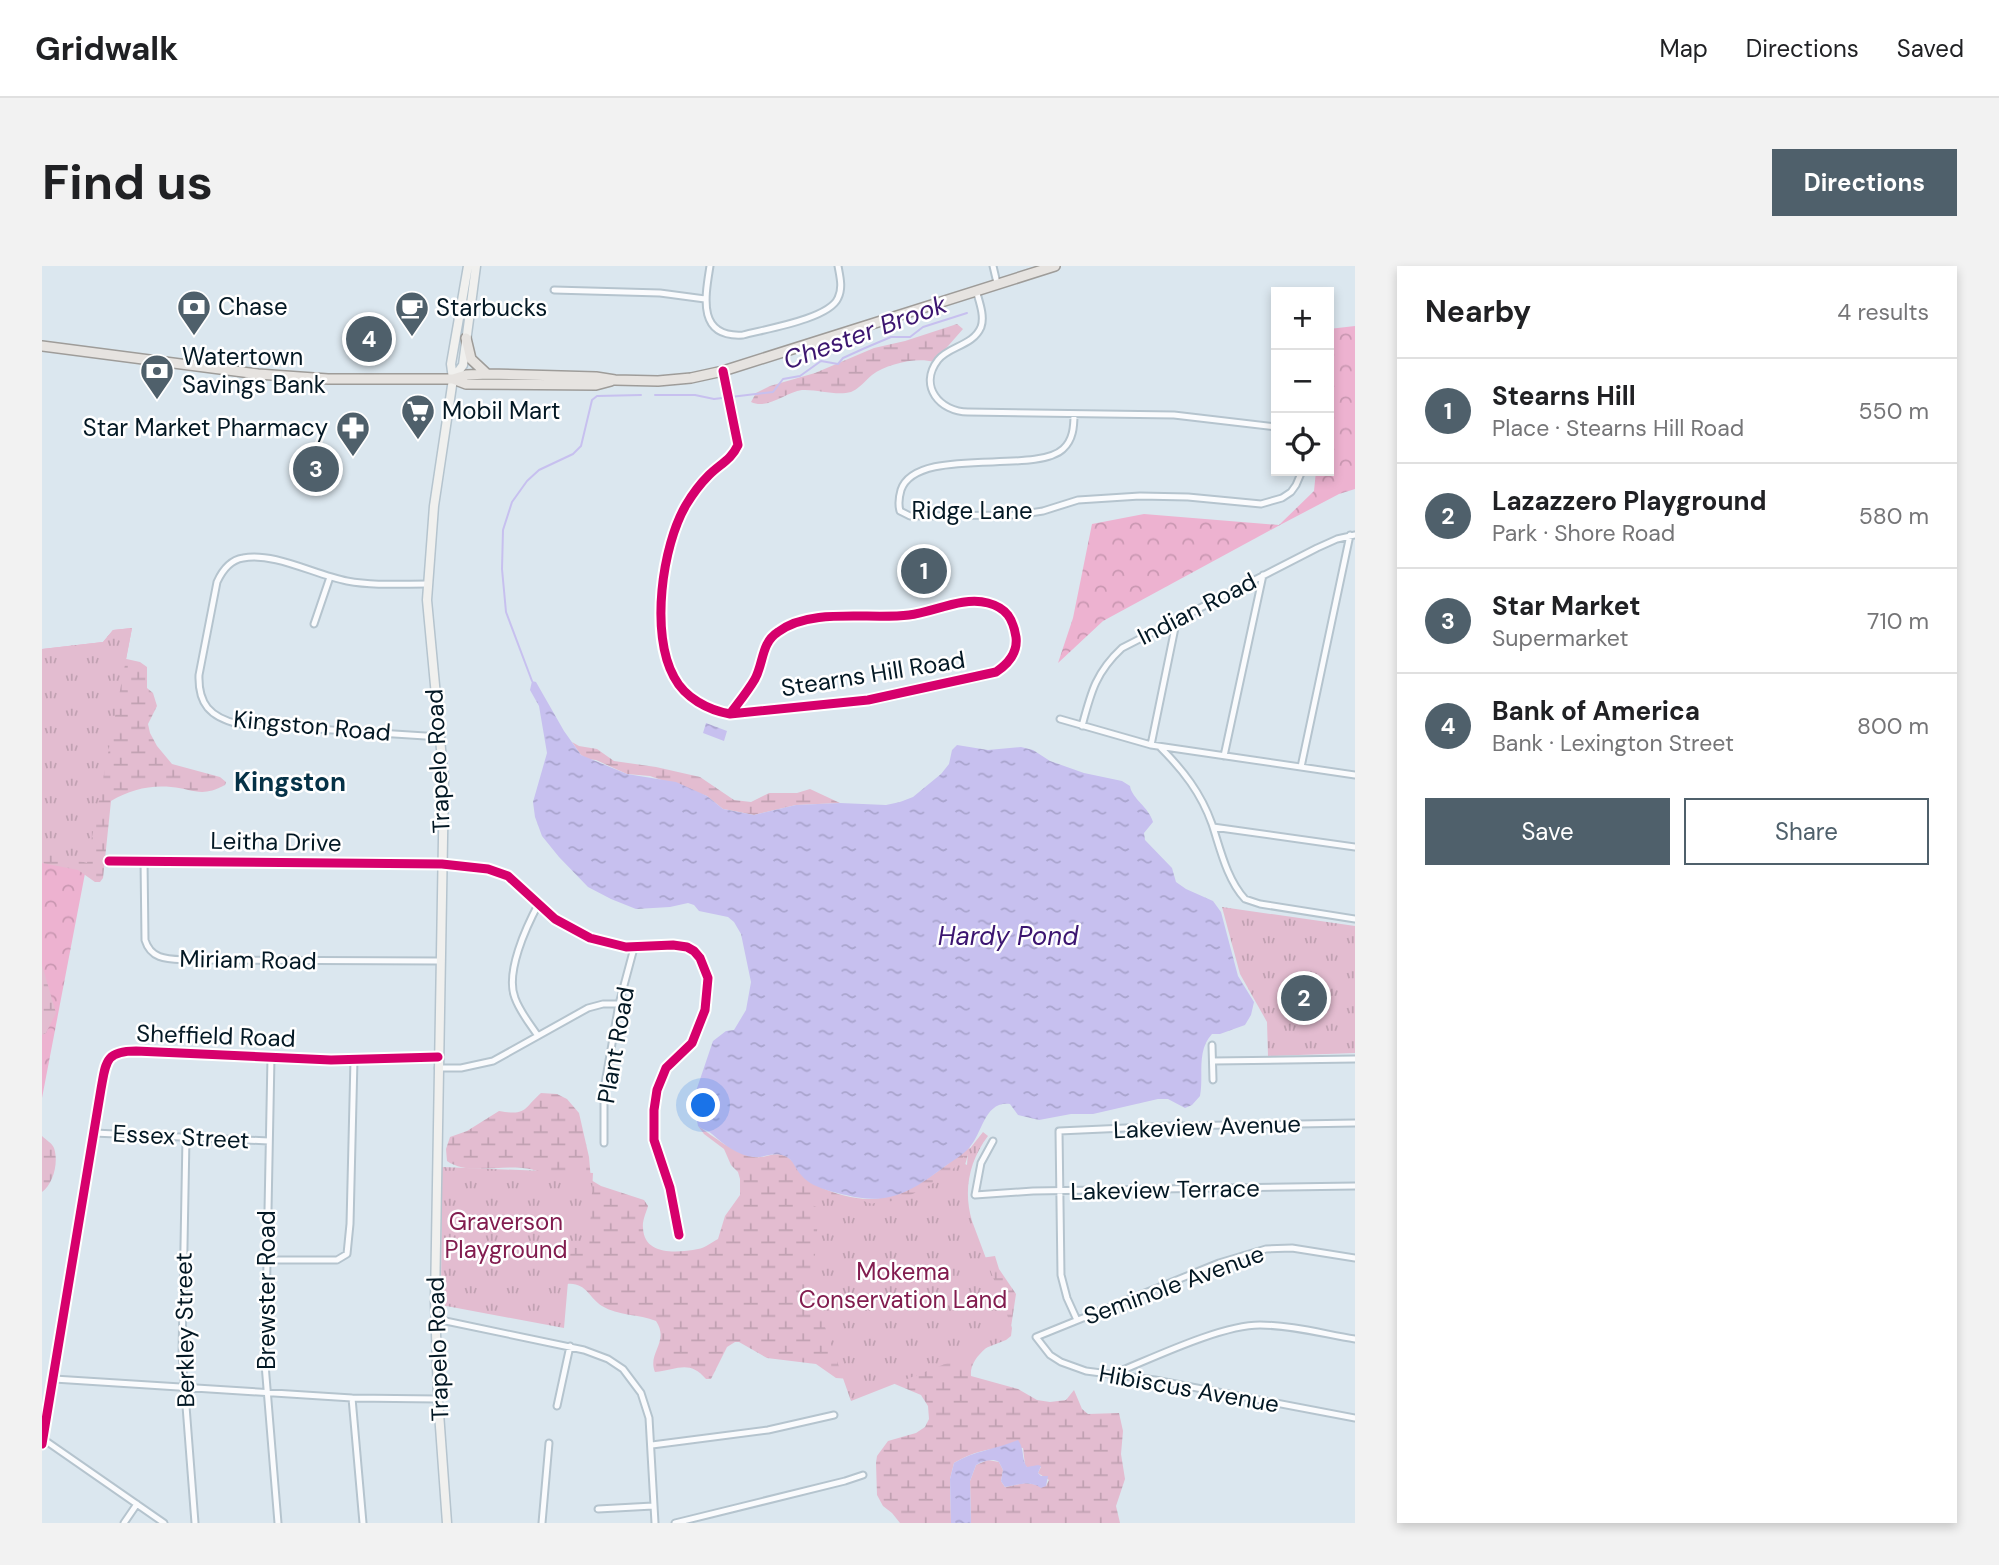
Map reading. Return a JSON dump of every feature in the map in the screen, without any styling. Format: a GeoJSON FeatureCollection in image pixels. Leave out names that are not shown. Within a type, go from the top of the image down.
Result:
{"type":"FeatureCollection","features":[{"type":"Feature","properties":{"kind":"main road","name":"Trapelo Road"},"geometry":{"type":"LineString","coordinates":[[447,1523],[435,1318],[444,780],[429,631],[428,584],[441,449],[453,379],[451,364],[468,266]]}},
{"type":"Feature","properties":{"kind":"main road","name":"Trapelo Road"},"geometry":{"type":"LineString","coordinates":[[453,379],[463,365],[476,266]]}},
{"type":"Feature","properties":{"kind":"main road"},"geometry":{"type":"LineString","coordinates":[[42,346],[183,365],[328,379],[453,379],[466,375],[488,374],[674,380],[723,371],[1055,266]]}},
{"type":"Feature","properties":{"kind":"main road"},"geometry":{"type":"LineString","coordinates":[[466,338],[471,359],[488,374]]}},
{"type":"Feature","properties":{"kind":"main road"},"geometry":{"type":"LineString","coordinates":[[453,379],[466,384],[491,385],[596,385],[615,380]]}},
{"type":"Feature","properties":{"kind":"street"},"geometry":{"type":"LineString","coordinates":[[710,266],[705,299],[707,315],[716,329],[725,334],[743,335],[826,311],[839,297],[841,279],[838,266]]}},
{"type":"Feature","properties":{"kind":"street"},"geometry":{"type":"LineString","coordinates":[[993,266],[997,283]]}},
{"type":"Feature","properties":{"kind":"street"},"geometry":{"type":"LineString","coordinates":[[554,290],[660,293],[705,299]]}},
{"type":"Feature","properties":{"kind":"street"},"geometry":{"type":"LineString","coordinates":[[976,290],[982,320],[981,329],[967,343],[938,360],[931,378],[939,402],[945,407],[958,412],[1174,415],[1271,426]]}},
{"type":"Feature","properties":{"kind":"street","name":"Stearns Hill Road"},"geometry":{"type":"LineString","coordinates":[[723,371],[738,445],[733,456],[710,473],[685,508],[668,556],[662,593],[666,659],[674,678],[685,692],[698,702],[730,714],[868,700],[996,672],[1014,655],[1017,642],[1014,627],[1004,610],[984,601],[964,602],[912,615],[839,616],[785,627],[766,642],[756,677],[730,714]]}},
{"type":"Feature","properties":{"kind":"street","name":"Ridge Lane"},"geometry":{"type":"LineString","coordinates":[[1074,414],[1072,435],[1063,450],[1056,454],[1038,459],[966,463],[920,471],[906,479],[902,486],[898,506],[900,511],[910,516],[1004,516],[1043,511],[1077,500],[1140,496],[1188,497],[1261,504],[1282,498],[1291,492],[1300,476]]}},
{"type":"Feature","properties":{"kind":"street"},"geometry":{"type":"LineString","coordinates":[[1301,767],[1353,535]]}},
{"type":"Feature","properties":{"kind":"street","name":"Indian Road"},"geometry":{"type":"LineString","coordinates":[[1082,726],[1093,685],[1101,671],[1112,657],[1135,640],[1326,543],[1353,535]]}},
{"type":"Feature","properties":{"kind":"street","name":"Kingston Road"},"geometry":{"type":"LineString","coordinates":[[428,584],[367,584],[330,577],[258,556],[235,559],[222,571],[216,582],[199,675],[199,691],[202,700],[215,715],[237,724],[441,737]]}},
{"type":"Feature","properties":{"kind":"street"},"geometry":{"type":"LineString","coordinates":[[1224,756],[1263,575]]}},
{"type":"Feature","properties":{"kind":"street"},"geometry":{"type":"LineString","coordinates":[[314,624],[330,577]]}},
{"type":"Feature","properties":{"kind":"street"},"geometry":{"type":"LineString","coordinates":[[1151,745],[1177,618]]}},
{"type":"Feature","properties":{"kind":"street"},"geometry":{"type":"LineString","coordinates":[[1060,719],[1160,747],[1355,775]]}},
{"type":"Feature","properties":{"kind":"street"},"geometry":{"type":"LineString","coordinates":[[1160,747],[1195,788],[1245,900],[1355,919]]}},
{"type":"Feature","properties":{"kind":"street"},"geometry":{"type":"LineString","coordinates":[[1213,827],[1355,847]]}},
{"type":"Feature","properties":{"kind":"street","name":"Miriam Road"},"geometry":{"type":"LineString","coordinates":[[144,860],[145,940],[148,949],[158,957],[187,960],[440,961]]}},
{"type":"Feature","properties":{"kind":"street","name":"Leitha Drive"},"geometry":{"type":"LineString","coordinates":[[109,861],[442,864],[496,871],[508,876],[555,919],[572,930],[611,945],[634,948],[687,947],[694,951],[700,958],[708,978],[705,1010],[692,1043],[666,1069],[657,1090],[654,1140],[670,1188],[679,1235]]}},
{"type":"Feature","properties":{"kind":"street"},"geometry":{"type":"LineString","coordinates":[[538,903],[512,971],[512,984],[520,1009],[538,1036]]}},
{"type":"Feature","properties":{"kind":"street","name":"Plant Road"},"geometry":{"type":"LineString","coordinates":[[604,1143],[604,1089],[619,1004],[634,948]]}},
{"type":"Feature","properties":{"kind":"street"},"geometry":{"type":"LineString","coordinates":[[438,1068],[461,1068],[494,1061],[588,1008],[603,1003],[619,1004]]}},
{"type":"Feature","properties":{"kind":"street"},"geometry":{"type":"LineString","coordinates":[[1212,1045],[1213,1080]]}},
{"type":"Feature","properties":{"kind":"street","name":"Sheffield Road"},"geometry":{"type":"LineString","coordinates":[[42,1442],[106,1064],[111,1056],[117,1052],[136,1051],[354,1059],[438,1058]]}},
{"type":"Feature","properties":{"kind":"street","name":"Brewster Road"},"geometry":{"type":"LineString","coordinates":[[271,1057],[265,1364],[278,1523]]}},
{"type":"Feature","properties":{"kind":"street"},"geometry":{"type":"LineString","coordinates":[[266,1260],[337,1260],[347,1254],[354,1059]]}},
{"type":"Feature","properties":{"kind":"street"},"geometry":{"type":"LineString","coordinates":[[1213,1061],[1355,1059]]}},
{"type":"Feature","properties":{"kind":"street","name":"Lakeview Avenue"},"geometry":{"type":"LineString","coordinates":[[1060,1191],[1059,1131],[1355,1123]]}},
{"type":"Feature","properties":{"kind":"street","name":"Essex Street"},"geometry":{"type":"LineString","coordinates":[[94,1133],[269,1141]]}},
{"type":"Feature","properties":{"kind":"street","name":"Berkley Street"},"geometry":{"type":"LineString","coordinates":[[186,1137],[181,1314],[195,1523]]}},
{"type":"Feature","properties":{"kind":"street","name":"Lakeview Terrace"},"geometry":{"type":"LineString","coordinates":[[993,1141],[981,1163],[975,1195],[1355,1186]]}},
{"type":"Feature","properties":{"kind":"street"},"geometry":{"type":"LineString","coordinates":[[1060,1191],[1061,1275],[1077,1320]]}},
{"type":"Feature","properties":{"kind":"street","name":"Seminole Avenue"},"geometry":{"type":"LineString","coordinates":[[1036,1336],[1219,1264],[1266,1249],[1292,1248],[1355,1258]]}},
{"type":"Feature","properties":{"kind":"street"},"geometry":{"type":"LineString","coordinates":[[435,1318],[570,1346],[597,1354],[616,1364],[628,1375],[642,1393],[649,1418],[655,1523]]}},
{"type":"Feature","properties":{"kind":"street"},"geometry":{"type":"LineString","coordinates":[[1111,1375],[1224,1331],[1248,1326],[1285,1326],[1355,1339]]}},
{"type":"Feature","properties":{"kind":"street","name":"Hibiscus Avenue"},"geometry":{"type":"LineString","coordinates":[[1036,1336],[1050,1355],[1086,1371],[1155,1380],[1355,1418]]}},
{"type":"Feature","properties":{"kind":"street"},"geometry":{"type":"LineString","coordinates":[[557,1406],[570,1346]]}},
{"type":"Feature","properties":{"kind":"street"},"geometry":{"type":"LineString","coordinates":[[54,1379],[352,1398],[438,1399]]}},
{"type":"Feature","properties":{"kind":"street"},"geometry":{"type":"LineString","coordinates":[[352,1398],[362,1523]]}},
{"type":"Feature","properties":{"kind":"street"},"geometry":{"type":"LineString","coordinates":[[652,1445],[768,1430],[834,1415]]}},
{"type":"Feature","properties":{"kind":"street"},"geometry":{"type":"LineString","coordinates":[[42,1442],[164,1523]]}},
{"type":"Feature","properties":{"kind":"street"},"geometry":{"type":"LineString","coordinates":[[542,1523],[549,1443]]}},
{"type":"Feature","properties":{"kind":"street"},"geometry":{"type":"LineString","coordinates":[[675,1523],[863,1475]]}},
{"type":"Feature","properties":{"kind":"street"},"geometry":{"type":"LineString","coordinates":[[124,1523],[138,1504]]}},
{"type":"Feature","properties":{"kind":"street"},"geometry":{"type":"LineString","coordinates":[[598,1509],[653,1506]]}},
{"type":"Feature","properties":{"kind":"green space"},"geometry":{"type":"Polygon","coordinates":[[[957,324],[963,329],[934,362],[919,360],[893,365],[878,371],[851,392],[802,390],[764,404],[751,402],[756,393],[770,386],[815,373],[874,348],[957,324]]]}},
{"type":"Feature","properties":{"kind":"green space"},"geometry":{"type":"Polygon","coordinates":[[[1355,326],[1355,489],[1339,494],[1103,621],[1058,663],[1073,618],[1092,524],[1144,514],[1279,525],[1314,491],[1316,476],[1334,476],[1334,328],[1355,326]]]}},
{"type":"Feature","properties":{"kind":"green space"},"geometry":{"type":"Polygon","coordinates":[[[132,628],[42,1098],[42,649],[103,642],[113,630],[132,628]]]}},
{"type":"Feature","properties":{"kind":"green space"},"geometry":{"type":"Polygon","coordinates":[[[132,628],[87,863],[42,850],[42,649],[103,642],[113,630],[132,628]]]}},
{"type":"Feature","properties":{"kind":"green space"},"geometry":{"type":"Polygon","coordinates":[[[122,658],[140,662],[147,667],[147,688],[153,693],[157,706],[148,724],[150,733],[172,764],[220,777],[226,782],[217,789],[203,792],[171,787],[147,788],[111,801],[103,878],[100,882],[95,882],[78,870],[42,863],[42,759],[122,658]]]}},
{"type":"Feature","properties":{"kind":"green space"},"geometry":{"type":"Polygon","coordinates":[[[572,742],[597,749],[614,761],[700,777],[734,800],[751,802],[769,793],[797,793],[810,789],[840,803],[796,805],[754,815],[723,809],[707,796],[650,776],[627,774],[596,760],[587,759],[572,742]]]}},
{"type":"Feature","properties":{"kind":"green space"},"geometry":{"type":"Polygon","coordinates":[[[1222,907],[1355,926],[1355,1053],[1268,1056],[1267,1022],[1240,974],[1222,907]]]}},
{"type":"Feature","properties":{"kind":"green space"},"geometry":{"type":"Polygon","coordinates":[[[42,965],[56,1013],[46,1033],[42,1035],[42,965]]]}},
{"type":"Feature","properties":{"kind":"green space"},"geometry":{"type":"Polygon","coordinates":[[[541,1093],[557,1094],[567,1099],[579,1113],[591,1180],[644,1200],[648,1206],[643,1223],[645,1237],[649,1244],[663,1250],[698,1249],[718,1239],[725,1216],[740,1195],[738,1172],[731,1165],[724,1149],[698,1126],[724,1144],[747,1155],[785,1156],[816,1185],[861,1199],[881,1198],[916,1185],[970,1147],[962,1176],[967,1260],[995,1256],[999,1269],[1016,1294],[1011,1327],[979,1355],[974,1362],[971,1376],[1018,1389],[1037,1400],[1050,1402],[1066,1400],[1074,1390],[1082,1409],[1088,1414],[1119,1413],[1123,1431],[1121,1454],[1125,1479],[1116,1506],[1120,1523],[971,1523],[970,1481],[976,1465],[988,1460],[999,1462],[1003,1470],[1001,1481],[1005,1487],[1025,1483],[1046,1486],[1049,1480],[1038,1473],[1041,1467],[1025,1465],[1023,1448],[996,1448],[978,1452],[954,1463],[950,1479],[951,1523],[900,1523],[883,1506],[877,1495],[877,1456],[888,1441],[916,1433],[925,1427],[929,1419],[928,1406],[921,1395],[890,1382],[836,1378],[816,1364],[767,1358],[739,1342],[727,1347],[711,1379],[706,1379],[688,1367],[655,1372],[653,1365],[661,1335],[656,1321],[608,1309],[579,1285],[567,1284],[550,1178],[525,1168],[470,1168],[447,1161],[446,1149],[450,1137],[467,1131],[499,1111],[520,1112],[541,1093]]]}},
{"type":"Feature","properties":{"kind":"green space","name":"Mokema Conservation Land"},"geometry":{"type":"Polygon","coordinates":[[[983,1132],[988,1136],[972,1166],[968,1188],[969,1210],[1012,1328],[1011,1336],[851,1401],[812,1290],[819,1208],[799,1200],[831,1196],[834,1200],[846,1203],[855,1198],[872,1204],[901,1199],[943,1177],[964,1156],[967,1165],[968,1151],[983,1132]]]}},
{"type":"Feature","properties":{"kind":"green space"},"geometry":{"type":"Polygon","coordinates":[[[42,1136],[53,1146],[56,1160],[52,1179],[42,1192],[42,1136]]]}},
{"type":"Feature","properties":{"kind":"green space","name":"Graverson Playground"},"geometry":{"type":"Polygon","coordinates":[[[442,1167],[593,1173],[589,1250],[571,1247],[564,1328],[441,1305],[442,1167]]]}},
{"type":"Feature","properties":{"kind":"water","name":"Hardy Pond"},"geometry":{"type":"Polygon","coordinates":[[[532,681],[536,682],[581,755],[627,774],[676,782],[707,796],[723,809],[754,815],[796,805],[886,805],[900,802],[913,797],[941,774],[949,764],[952,750],[957,745],[988,750],[1021,747],[1084,773],[1122,781],[1130,786],[1151,817],[1153,822],[1144,833],[1145,840],[1172,868],[1176,882],[1213,901],[1221,912],[1238,976],[1254,1002],[1251,1015],[1245,1025],[1220,1034],[1212,1034],[1207,1041],[1202,1056],[1200,1096],[1192,1105],[1185,1108],[1168,1099],[1158,1099],[1093,1114],[1071,1114],[1039,1120],[1018,1115],[1010,1104],[1001,1104],[989,1113],[974,1142],[964,1153],[910,1190],[887,1198],[861,1198],[816,1186],[806,1180],[785,1156],[777,1154],[754,1157],[737,1152],[698,1126],[693,1100],[713,1041],[726,1031],[734,1030],[746,1010],[751,982],[741,934],[728,917],[699,911],[688,903],[636,909],[611,899],[588,887],[559,857],[542,836],[535,817],[533,802],[547,753],[539,706],[530,690],[532,681]]]}},
{"type":"Feature","properties":{"kind":"water"},"geometry":{"type":"Polygon","coordinates":[[[706,723],[727,731],[724,741],[703,733],[706,723]]]}},
{"type":"Feature","properties":{"kind":"water"},"geometry":{"type":"Polygon","coordinates":[[[1018,1440],[1027,1467],[1041,1466],[1038,1473],[1048,1476],[1046,1486],[1041,1488],[1019,1484],[1005,1487],[1001,1481],[1003,1470],[999,1462],[982,1462],[976,1465],[970,1481],[971,1523],[951,1523],[950,1479],[954,1463],[1018,1440]]]}},
{"type":"Feature","properties":{"kind":"waterway","name":"Chester Brook"},"geometry":{"type":"LineString","coordinates":[[655,395],[695,395],[714,399],[773,392],[783,379],[800,376],[821,361],[838,364],[843,358],[891,337],[910,337],[923,327],[967,313]]}},
{"type":"Feature","properties":{"kind":"waterway","name":"Chester Brook"},"geometry":{"type":"LineString","coordinates":[[532,681],[506,612],[502,569],[503,530],[512,502],[539,470],[573,454],[581,446],[592,400],[597,396],[641,395]]}},
{"type":"Feature","properties":{"kind":"cycle path"},"geometry":{"type":"LineString","coordinates":[[723,371],[738,445],[729,458],[702,482],[686,505],[671,543],[662,590],[662,638],[674,677],[684,691],[706,706],[730,714],[868,700],[996,672],[1011,658],[1016,637],[1008,615],[995,605],[978,601],[909,615],[824,617],[792,624],[772,636],[755,679],[730,714]]}},
{"type":"Feature","properties":{"kind":"cycle path"},"geometry":{"type":"LineString","coordinates":[[109,861],[442,864],[488,869],[508,876],[555,919],[590,938],[626,947],[673,945],[694,951],[700,958],[708,978],[705,1010],[692,1043],[666,1068],[657,1090],[654,1110],[654,1140],[670,1188],[679,1235]]}},
{"type":"Feature","properties":{"kind":"cycle path"},"geometry":{"type":"LineString","coordinates":[[42,1444],[103,1080],[106,1065],[113,1056],[136,1051],[331,1060],[438,1057]]}},
{"type":"Feature","properties":{"kind":"place","name":"Chase"},"geometry":{"type":"Point","coordinates":[194,337]}},
{"type":"Feature","properties":{"kind":"place","name":"Starbucks"},"geometry":{"type":"Point","coordinates":[412,338]}},
{"type":"Feature","properties":{"kind":"place","name":"Bank of America"},"geometry":{"type":"Point","coordinates":[369,339]}},
{"type":"Feature","properties":{"kind":"place","name":"Watertown Savings Bank"},"geometry":{"type":"Point","coordinates":[157,401]}},
{"type":"Feature","properties":{"kind":"place","name":"Mobil Mart"},"geometry":{"type":"Point","coordinates":[418,441]}},
{"type":"Feature","properties":{"kind":"place","name":"Star Market Pharmacy"},"geometry":{"type":"Point","coordinates":[353,458]}},
{"type":"Feature","properties":{"kind":"place","name":"Star Market"},"geometry":{"type":"Point","coordinates":[316,469]}},
{"type":"Feature","properties":{"kind":"place","name":"Stearns Hill"},"geometry":{"type":"Point","coordinates":[924,571]}},
{"type":"Feature","properties":{"kind":"place","name":"Lazazzero Playground"},"geometry":{"type":"Point","coordinates":[1304,998]}},
{"type":"Feature","properties":{"kind":"district","name":"Kingston"},"geometry":{"type":"Point","coordinates":[290,782]}}]}
